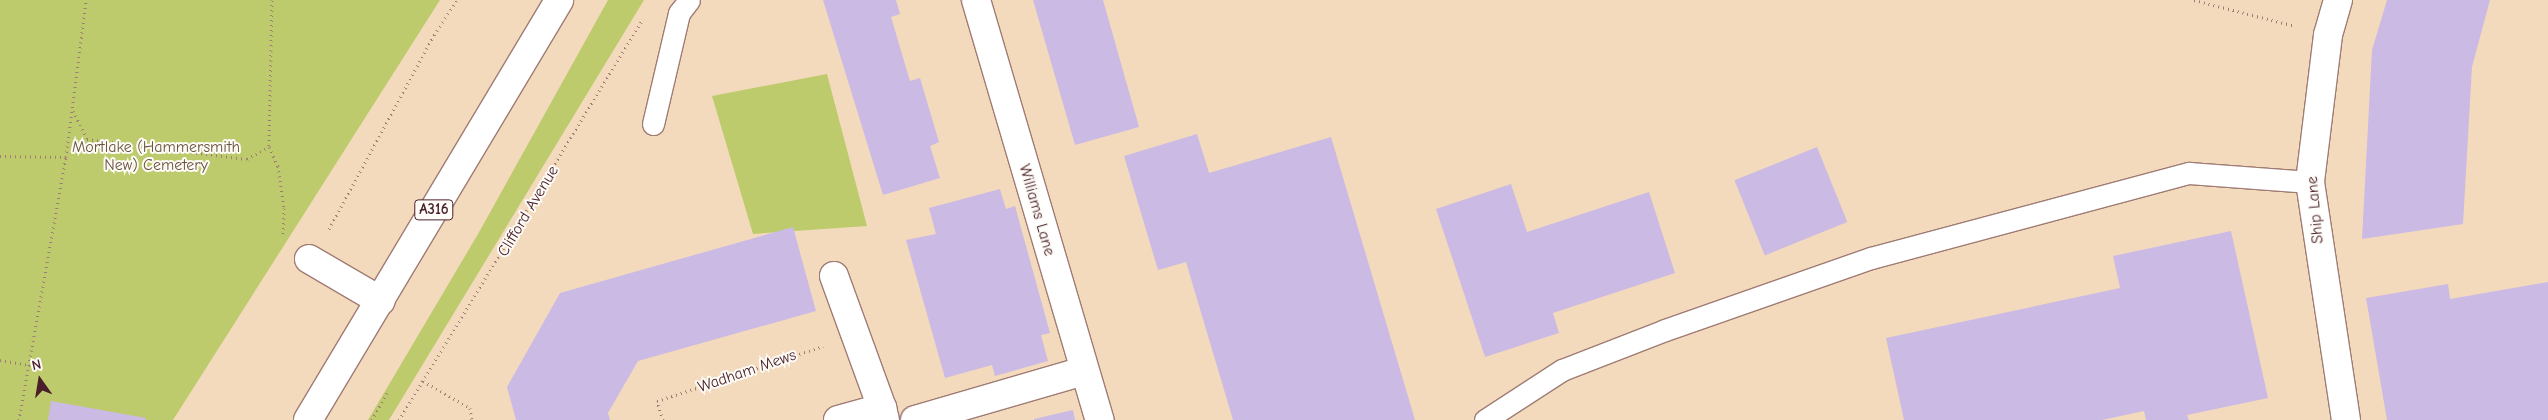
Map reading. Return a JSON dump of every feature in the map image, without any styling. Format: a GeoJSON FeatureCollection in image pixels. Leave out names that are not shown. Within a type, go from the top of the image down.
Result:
{"type":"FeatureCollection","features":[{"type":"Feature","properties":{"kind":"main road","name":"A316"},"geometry":{"type":"LineString","coordinates":[[308,420],[381,301],[559,0]]}},
{"type":"Feature","properties":{"kind":"main road","name":"Williams Lane"},"geometry":{"type":"LineString","coordinates":[[976,0],[1084,372],[1100,420]]}},
{"type":"Feature","properties":{"kind":"main road","name":"Ship Lane"},"geometry":{"type":"LineString","coordinates":[[2338,0],[2328,35],[2310,182],[2346,420]]}},
{"type":"Feature","properties":{"kind":"main road"},"geometry":{"type":"LineString","coordinates":[[309,259],[381,301]]}},
{"type":"Feature","properties":{"kind":"main road"},"geometry":{"type":"LineString","coordinates":[[834,276],[883,414],[838,420]]}},
{"type":"Feature","properties":{"kind":"main road"},"geometry":{"type":"LineString","coordinates":[[915,420],[1084,372]]}},
{"type":"Feature","properties":{"kind":"lane"},"geometry":{"type":"LineString","coordinates":[[653,124],[679,13],[689,0]]}},
{"type":"Feature","properties":{"kind":"lane"},"geometry":{"type":"LineString","coordinates":[[1485,420],[1562,370],[1665,330],[1870,258],[2189,173],[2310,182]]}},
{"type":"Feature","properties":{"kind":"path"},"geometry":{"type":"LineString","coordinates":[[19,420],[66,157],[86,0]]}},
{"type":"Feature","properties":{"kind":"path"},"geometry":{"type":"LineString","coordinates":[[272,0],[269,147],[278,166],[285,243],[309,259]]}},
{"type":"Feature","properties":{"kind":"path"},"geometry":{"type":"LineString","coordinates":[[325,237],[434,35],[457,0]]}},
{"type":"Feature","properties":{"kind":"path"},"geometry":{"type":"LineString","coordinates":[[2194,0],[2302,28]]}},
{"type":"Feature","properties":{"kind":"path","name":"Clifford Avenue"},"geometry":{"type":"LineString","coordinates":[[399,420],[644,16]]}},
{"type":"Feature","properties":{"kind":"path"},"geometry":{"type":"LineString","coordinates":[[72,110],[87,139],[247,159],[269,147]]}},
{"type":"Feature","properties":{"kind":"path"},"geometry":{"type":"LineString","coordinates":[[0,156],[66,157]]}},
{"type":"Feature","properties":{"kind":"path","name":"Wadham Mews"},"geometry":{"type":"LineString","coordinates":[[663,420],[657,402],[855,335]]}},
{"type":"Feature","properties":{"kind":"path"},"geometry":{"type":"LineString","coordinates":[[0,360],[29,366]]}},
{"type":"Feature","properties":{"kind":"path"},"geometry":{"type":"LineString","coordinates":[[423,381],[470,408],[472,420]]}},
{"type":"Feature","properties":{"kind":"path"},"geometry":{"type":"LineString","coordinates":[[372,420],[387,393]]}},
{"type":"Feature","properties":{"kind":"green space","name":"Mortlake (Hammersmith New) Cemetery"},"geometry":{"type":"Polygon","coordinates":[[[0,0],[440,0],[173,420],[0,420],[0,0]]]}},
{"type":"Feature","properties":{"kind":"green space"},"geometry":{"type":"Polygon","coordinates":[[[608,0],[644,0],[389,420],[368,420],[478,234],[608,0]]]}},
{"type":"Feature","properties":{"kind":"green space"},"geometry":{"type":"Polygon","coordinates":[[[827,74],[867,226],[753,234],[712,96],[827,74]]]}},
{"type":"Feature","properties":{"kind":"building"},"geometry":{"type":"Polygon","coordinates":[[[823,0],[896,0],[900,14],[891,17],[910,81],[920,78],[939,142],[930,146],[940,178],[883,195],[823,0]]]}},
{"type":"Feature","properties":{"kind":"building"},"geometry":{"type":"Polygon","coordinates":[[[1033,0],[1103,0],[1139,127],[1075,145],[1033,0]]]}},
{"type":"Feature","properties":{"kind":"building"},"geometry":{"type":"Polygon","coordinates":[[[2387,0],[2490,0],[2472,67],[2463,224],[2362,239],[2372,50],[2387,0]]]}},
{"type":"Feature","properties":{"kind":"building"},"geometry":{"type":"Polygon","coordinates":[[[1197,134],[1209,173],[1331,137],[1415,420],[1233,420],[1186,262],[1158,270],[1124,156],[1197,134]]]}},
{"type":"Feature","properties":{"kind":"building"},"geometry":{"type":"Polygon","coordinates":[[[1817,147],[1847,222],[1765,255],[1734,180],[1817,147]]]}},
{"type":"Feature","properties":{"kind":"building"},"geometry":{"type":"Polygon","coordinates":[[[1511,184],[1527,232],[1649,192],[1675,273],[1553,313],[1559,333],[1485,357],[1436,209],[1511,184]]]}},
{"type":"Feature","properties":{"kind":"building"},"geometry":{"type":"Polygon","coordinates":[[[1000,189],[1006,209],[1015,206],[1050,333],[1041,335],[1048,361],[995,376],[992,365],[945,378],[906,240],[936,234],[929,208],[1000,189]]]}},
{"type":"Feature","properties":{"kind":"building"},"geometry":{"type":"Polygon","coordinates":[[[793,227],[816,311],[638,361],[608,413],[610,420],[516,420],[507,387],[560,293],[793,227]]]}},
{"type":"Feature","properties":{"kind":"building"},"geometry":{"type":"Polygon","coordinates":[[[2231,231],[2268,398],[2187,415],[2189,420],[2146,420],[2144,411],[2102,420],[1904,420],[1886,338],[2120,288],[2113,256],[2231,231]]]}},
{"type":"Feature","properties":{"kind":"building"},"geometry":{"type":"Polygon","coordinates":[[[2548,282],[2548,420],[2387,420],[2366,298],[2448,284],[2450,299],[2548,282]]]}},
{"type":"Feature","properties":{"kind":"building"},"geometry":{"type":"Polygon","coordinates":[[[51,401],[146,418],[146,420],[48,420],[51,401]]]}},
{"type":"Feature","properties":{"kind":"building"},"geometry":{"type":"Polygon","coordinates":[[[1073,410],[1075,420],[1034,420],[1034,419],[1073,410]]]}}]}
